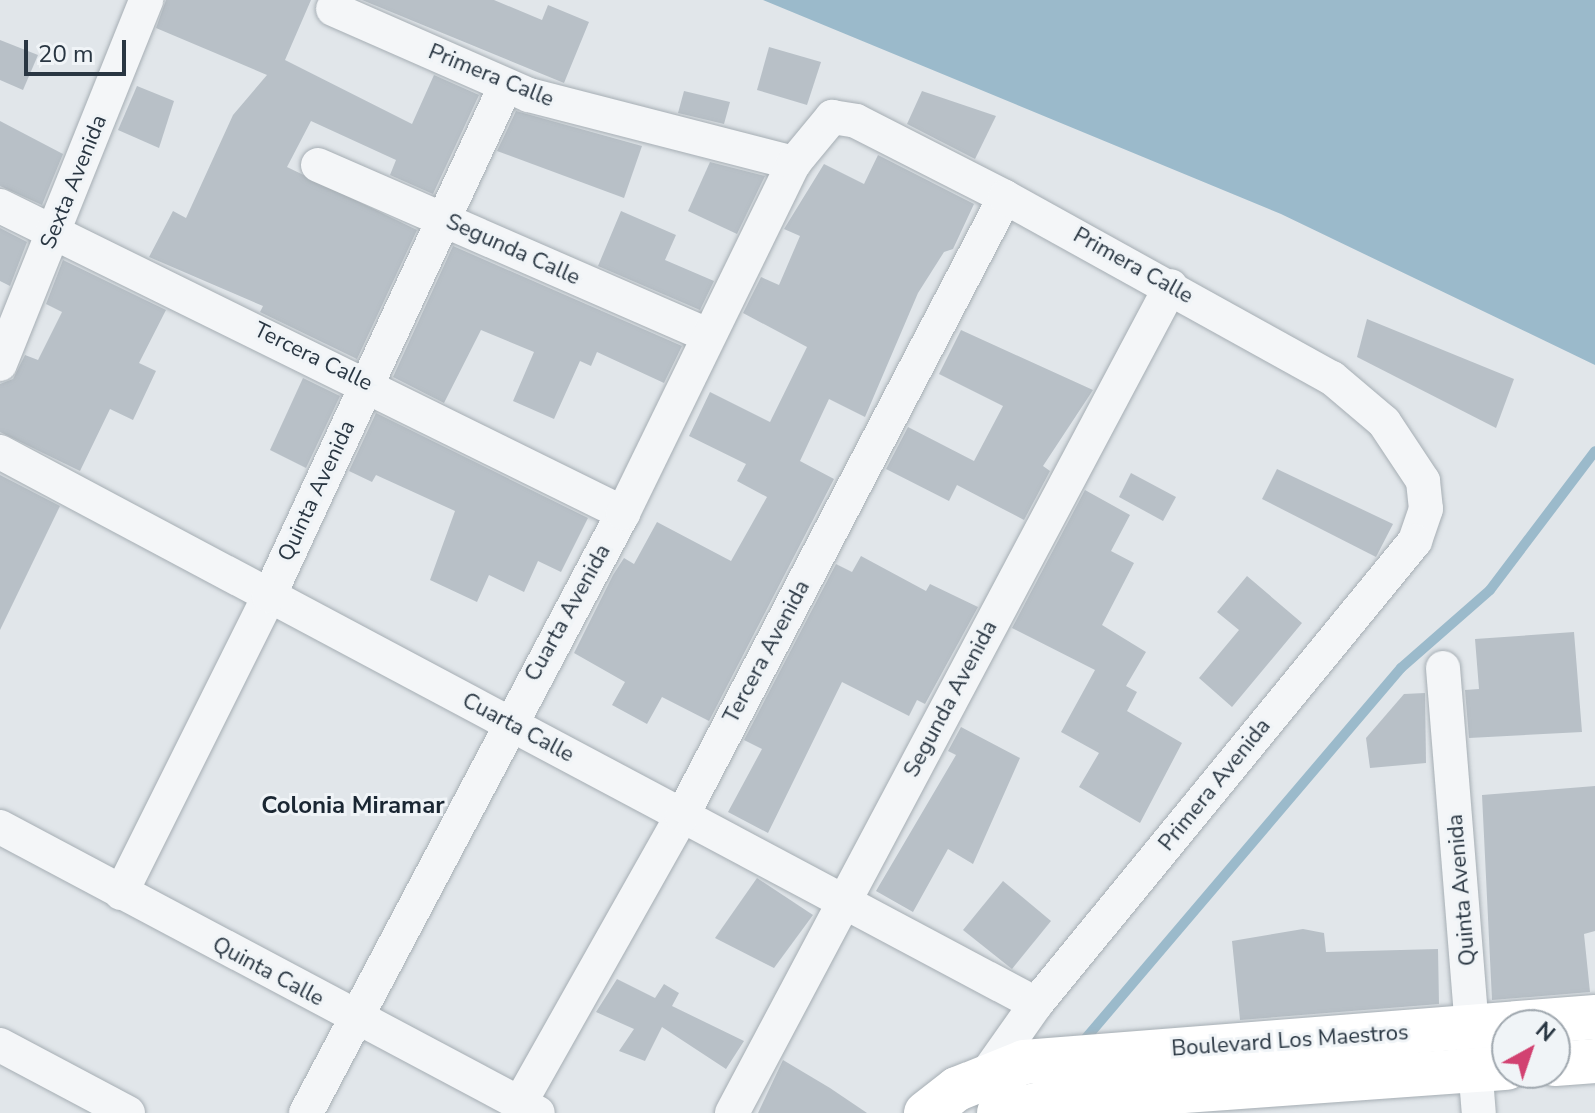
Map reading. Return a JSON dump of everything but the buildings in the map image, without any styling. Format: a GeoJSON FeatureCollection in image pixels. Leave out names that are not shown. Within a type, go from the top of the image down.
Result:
{"type":"FeatureCollection","features":[{"type":"Feature","properties":{"kind":"street","name":"Sexta Avenida"},"geometry":{"type":"LineString","coordinates":[[0,364],[146,0]]}},
{"type":"Feature","properties":{"kind":"street","name":"Primera Calle"},"geometry":{"type":"LineString","coordinates":[[333,9],[506,85],[794,163]]}},
{"type":"Feature","properties":{"kind":"street","name":"Quinta Avenida"},"geometry":{"type":"LineString","coordinates":[[121,893],[269,596],[506,85]]}},
{"type":"Feature","properties":{"kind":"street","name":"Primera Calle"},"geometry":{"type":"LineString","coordinates":[[832,117],[856,121],[1005,197],[1171,286],[1345,387],[1409,452]]}},
{"type":"Feature","properties":{"kind":"street","name":"Cuarta Avenida"},"geometry":{"type":"LineString","coordinates":[[306,1113],[508,723],[623,513],[707,335],[794,163],[832,117]]}},
{"type":"Feature","properties":{"kind":"street","name":"Segunda Calle"},"geometry":{"type":"LineString","coordinates":[[318,165],[707,335]]}},
{"type":"Feature","properties":{"kind":"street","name":"Tercera Avenida"},"geometry":{"type":"LineString","coordinates":[[529,1108],[1005,197]]}},
{"type":"Feature","properties":{"kind":"street","name":"Tercera Calle"},"geometry":{"type":"LineString","coordinates":[[0,206],[367,382],[623,513]]}},
{"type":"Feature","properties":{"kind":"street","name":"Segunda Avenida"},"geometry":{"type":"LineString","coordinates":[[732,1113],[1171,286]]}},
{"type":"Feature","properties":{"kind":"street","name":"Cuarta Calle"},"geometry":{"type":"LineString","coordinates":[[0,452],[1036,1004]]}},
{"type":"Feature","properties":{"kind":"street","name":"Primera Avenida"},"geometry":{"type":"LineString","coordinates":[[996,1100],[1036,1004],[1415,541],[1426,509],[1409,452]]}},
{"type":"Feature","properties":{"kind":"street","name":"Quinta Avenida"},"geometry":{"type":"LineString","coordinates":[[1443,668],[1473,1027],[1491,1067]]}},
{"type":"Feature","properties":{"kind":"street","name":"Quinta Calle"},"geometry":{"type":"LineString","coordinates":[[0,827],[356,1020],[529,1108]]}},
{"type":"Feature","properties":{"kind":"street","name":"Boulevard Los Maestros"},"geometry":{"type":"LineString","coordinates":[[996,1100],[1024,1062],[1595,1017]]}},
{"type":"Feature","properties":{"kind":"street"},"geometry":{"type":"LineString","coordinates":[[0,1045],[128,1113]]}},
{"type":"Feature","properties":{"kind":"street"},"geometry":{"type":"LineString","coordinates":[[1571,1063],[1595,1061]]}},
{"type":"Feature","properties":{"kind":"street","name":"Boulevard Los Maestros"},"geometry":{"type":"LineString","coordinates":[[996,1100],[1059,1100],[1491,1069]]}},
{"type":"Feature","properties":{"kind":"street","name":"Quinta Avenida"},"geometry":{"type":"LineString","coordinates":[[1479,1113],[1491,1072]]}},
{"type":"Feature","properties":{"kind":"street"},"geometry":{"type":"LineString","coordinates":[[926,1113],[996,1100]]}},
{"type":"Feature","properties":{"kind":"water"},"geometry":{"type":"Polygon","coordinates":[[[763,0],[1595,0],[1595,365],[1281,214],[763,0]]]}},
{"type":"Feature","properties":{"kind":"waterway"},"geometry":{"type":"LineString","coordinates":[[1086,1038],[1401,668],[1490,590],[1595,451]]}},
{"type":"Feature","properties":{"kind":"district","name":"Colonia Miramar"},"geometry":{"type":"Point","coordinates":[353,806]}}]}
